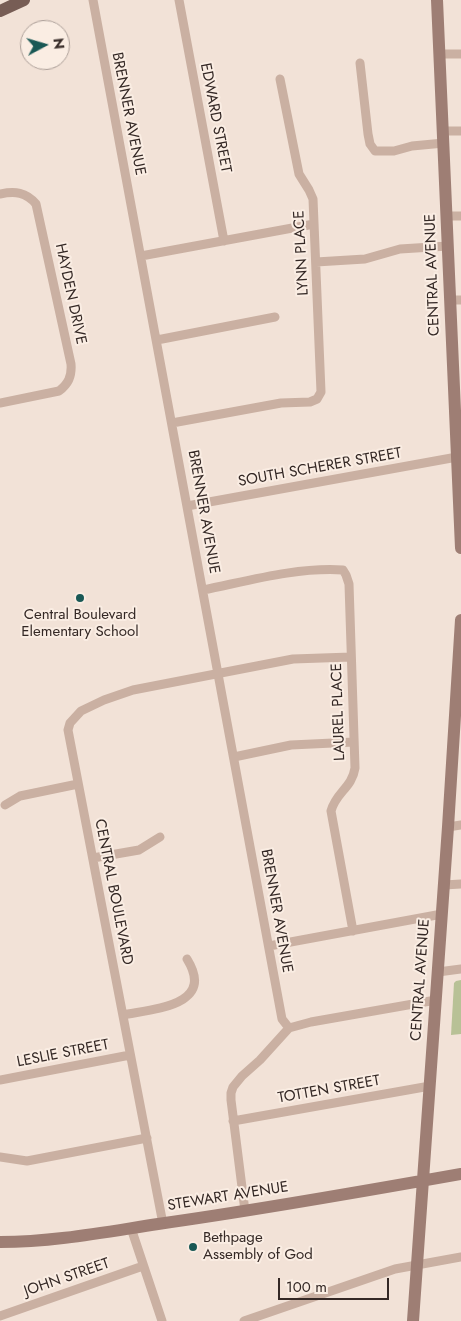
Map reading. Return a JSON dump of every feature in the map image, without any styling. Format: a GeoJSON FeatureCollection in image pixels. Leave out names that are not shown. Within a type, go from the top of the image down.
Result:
{"type":"FeatureCollection","features":[{"type":"Feature","properties":{"kind":"main road"},"geometry":{"type":"LineString","coordinates":[[0,10],[24,0]]}},
{"type":"Feature","properties":{"kind":"main road","name":"CENTRAL AVENUE"},"geometry":{"type":"LineString","coordinates":[[438,0],[448,246],[456,300],[461,548]]}},
{"type":"Feature","properties":{"kind":"main road","name":"CENTRAL AVENUE"},"geometry":{"type":"LineString","coordinates":[[413,1321],[444,885],[455,826],[461,620]]}},
{"type":"Feature","properties":{"kind":"main road","name":"STEWART AVENUE"},"geometry":{"type":"LineString","coordinates":[[0,1242],[58,1239],[163,1224],[461,1174]]}},
{"type":"Feature","properties":{"kind":"street","name":"BRENNER AVENUE"},"geometry":{"type":"LineString","coordinates":[[93,0],[282,1019],[289,1028]]}},
{"type":"Feature","properties":{"kind":"street","name":"EDWARD STREET"},"geometry":{"type":"LineString","coordinates":[[179,0],[224,241]]}},
{"type":"Feature","properties":{"kind":"street"},"geometry":{"type":"LineString","coordinates":[[440,54],[461,54]]}},
{"type":"Feature","properties":{"kind":"street"},"geometry":{"type":"LineString","coordinates":[[360,63],[368,134],[370,144],[375,151],[394,151],[461,131]]}},
{"type":"Feature","properties":{"kind":"street","name":"LYNN PLACE"},"geometry":{"type":"LineString","coordinates":[[172,423],[281,403],[310,402],[317,399],[321,392],[313,199],[299,174],[280,79]]}},
{"type":"Feature","properties":{"kind":"street","name":"HAYDEN DRIVE"},"geometry":{"type":"LineString","coordinates":[[0,194],[15,192],[31,197],[36,204],[72,374],[64,388],[59,391],[0,403]]}},
{"type":"Feature","properties":{"kind":"street"},"geometry":{"type":"LineString","coordinates":[[447,216],[461,216]]}},
{"type":"Feature","properties":{"kind":"street"},"geometry":{"type":"LineString","coordinates":[[141,256],[314,224]]}},
{"type":"Feature","properties":{"kind":"street"},"geometry":{"type":"LineString","coordinates":[[316,262],[365,259],[400,249],[448,246]]}},
{"type":"Feature","properties":{"kind":"street"},"geometry":{"type":"LineString","coordinates":[[157,340],[275,317]]}},
{"type":"Feature","properties":{"kind":"street","name":"SOUTH SCHERER STREET"},"geometry":{"type":"LineString","coordinates":[[187,506],[459,465]]}},
{"type":"Feature","properties":{"kind":"street","name":"LAUREL PLACE"},"geometry":{"type":"LineString","coordinates":[[203,590],[324,569],[342,570],[345,573],[349,584],[354,775],[350,783],[334,800],[331,811],[353,931]]}},
{"type":"Feature","properties":{"kind":"street","name":"CENTRAL BOULEVARD"},"geometry":{"type":"LineString","coordinates":[[163,1224],[78,784],[68,730],[70,722],[81,711],[104,700],[133,690],[293,659],[351,657]]}},
{"type":"Feature","properties":{"kind":"street"},"geometry":{"type":"LineString","coordinates":[[234,757],[291,745],[354,742]]}},
{"type":"Feature","properties":{"kind":"street"},"geometry":{"type":"LineString","coordinates":[[5,805],[26,794],[78,784]]}},
{"type":"Feature","properties":{"kind":"street"},"geometry":{"type":"LineString","coordinates":[[93,858],[139,850],[160,837]]}},
{"type":"Feature","properties":{"kind":"street"},"geometry":{"type":"LineString","coordinates":[[444,885],[461,884]]}},
{"type":"Feature","properties":{"kind":"street"},"geometry":{"type":"LineString","coordinates":[[269,946],[442,914]]}},
{"type":"Feature","properties":{"kind":"street"},"geometry":{"type":"LineString","coordinates":[[123,1015],[173,1006],[188,996],[195,979],[192,966],[187,958]]}},
{"type":"Feature","properties":{"kind":"street"},"geometry":{"type":"LineString","coordinates":[[438,972],[461,969]]}},
{"type":"Feature","properties":{"kind":"street"},"geometry":{"type":"LineString","coordinates":[[245,1211],[233,1121],[231,1093],[233,1087],[289,1028],[311,1022],[436,1000]]}},
{"type":"Feature","properties":{"kind":"street","name":"LESLIE STREET"},"geometry":{"type":"LineString","coordinates":[[0,1080],[130,1055]]}},
{"type":"Feature","properties":{"kind":"street","name":"TOTTEN STREET"},"geometry":{"type":"LineString","coordinates":[[233,1121],[430,1086]]}},
{"type":"Feature","properties":{"kind":"street"},"geometry":{"type":"LineString","coordinates":[[0,1157],[27,1161],[147,1138]]}},
{"type":"Feature","properties":{"kind":"street"},"geometry":{"type":"LineString","coordinates":[[131,1228],[162,1321]]}},
{"type":"Feature","properties":{"kind":"street"},"geometry":{"type":"LineString","coordinates":[[244,1321],[395,1269],[461,1256]]}},
{"type":"Feature","properties":{"kind":"street","name":"JOHN STREET"},"geometry":{"type":"LineString","coordinates":[[0,1316],[143,1266]]}},
{"type":"Feature","properties":{"kind":"green space"},"geometry":{"type":"Polygon","coordinates":[[[461,980],[461,1034],[451,1035],[454,983],[461,980]]]}},
{"type":"Feature","properties":{"kind":"place","name":"Central Boulevard Elementary School"},"geometry":{"type":"Point","coordinates":[80,598]}},
{"type":"Feature","properties":{"kind":"place","name":"Bethpage Assembly of God"},"geometry":{"type":"Point","coordinates":[193,1247]}}]}
